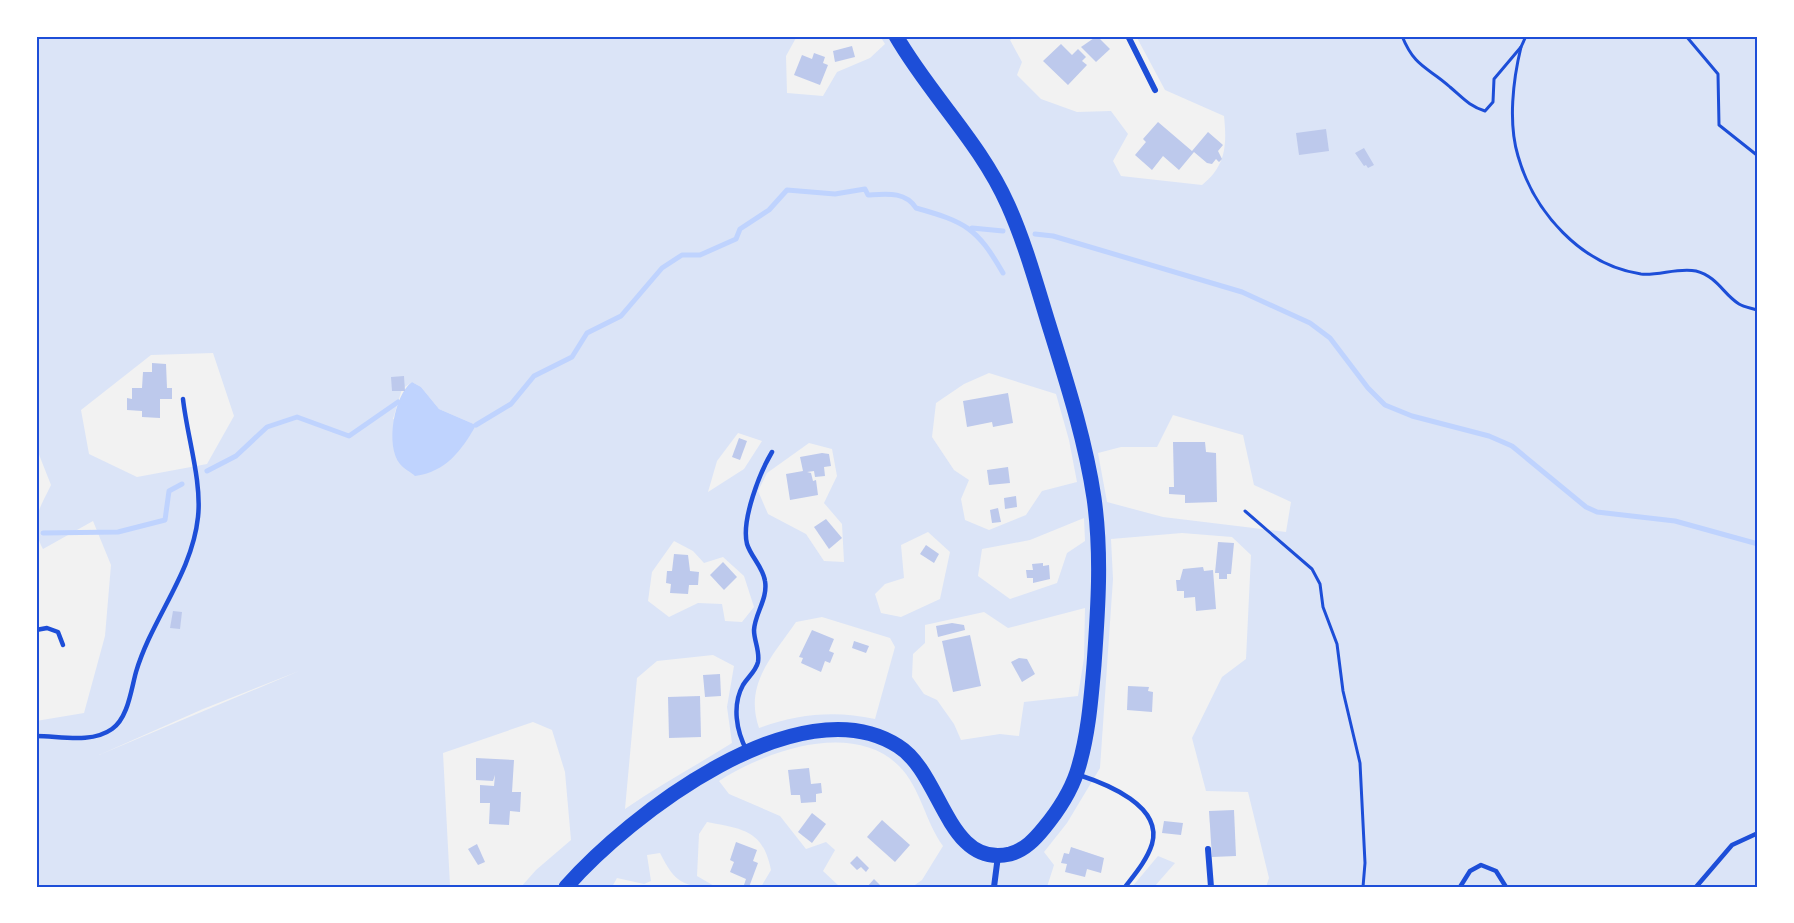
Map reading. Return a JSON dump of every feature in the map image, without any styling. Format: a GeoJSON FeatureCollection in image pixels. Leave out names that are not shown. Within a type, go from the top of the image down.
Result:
{"type":"FeatureCollection","features":[{"type":"Feature","properties":{"kind":"main road"},"geometry":{"type":"LineString","coordinates":[[566,887],[604,848],[631,825],[747,751],[776,738],[823,729],[862,732],[888,740],[916,761],[927,775],[954,829],[964,842],[984,853],[998,855],[1012,854],[1033,841],[1060,809],[1076,775],[1088,719],[1098,616],[1099,544],[1094,496],[1079,425],[1027,256],[1008,204],[985,161],[896,36]]}},
{"type":"Feature","properties":{"kind":"street"},"geometry":{"type":"LineString","coordinates":[[1128,36],[1155,90]]}},
{"type":"Feature","properties":{"kind":"street"},"geometry":{"type":"LineString","coordinates":[[1208,849],[1211,887]]}},
{"type":"Feature","properties":{"kind":"street"},"geometry":{"type":"LineString","coordinates":[[994,887],[998,855]]}},
{"type":"Feature","properties":{"kind":"lane"},"geometry":{"type":"LineString","coordinates":[[36,736],[86,738],[102,735],[117,725],[125,712],[144,645],[182,572],[195,532],[198,506],[183,399]]}},
{"type":"Feature","properties":{"kind":"lane"},"geometry":{"type":"LineString","coordinates":[[747,751],[738,732],[737,714],[742,688],[757,666],[758,651],[754,630],[766,589],[763,573],[749,550],[746,536],[756,483],[772,452]]}},
{"type":"Feature","properties":{"kind":"lane"},"geometry":{"type":"LineString","coordinates":[[36,630],[47,628],[58,632],[63,645]]}},
{"type":"Feature","properties":{"kind":"lane"},"geometry":{"type":"LineString","coordinates":[[1076,775],[1097,781],[1130,799],[1148,816],[1152,824],[1153,842],[1149,853],[1125,887]]}},
{"type":"Feature","properties":{"kind":"lane"},"geometry":{"type":"LineString","coordinates":[[1696,887],[1732,845],[1758,833]]}},
{"type":"Feature","properties":{"kind":"lane"},"geometry":{"type":"LineString","coordinates":[[1460,887],[1470,872],[1481,865],[1496,872],[1506,887]]}},
{"type":"Feature","properties":{"kind":"path"},"geometry":{"type":"LineString","coordinates":[[1402,36],[1421,67],[1449,85],[1469,106],[1485,111],[1493,102],[1494,79],[1521,47]]}},
{"type":"Feature","properties":{"kind":"path"},"geometry":{"type":"LineString","coordinates":[[1526,36],[1516,68],[1514,120],[1518,156],[1537,200],[1565,237],[1604,262],[1641,274],[1695,271],[1718,282],[1738,304],[1756,310],[1758,298]]}},
{"type":"Feature","properties":{"kind":"path"},"geometry":{"type":"LineString","coordinates":[[1686,36],[1718,74],[1719,125],[1758,156]]}},
{"type":"Feature","properties":{"kind":"path"},"geometry":{"type":"LineString","coordinates":[[1245,511],[1312,569],[1320,584],[1323,607],[1337,644],[1343,691],[1360,763],[1365,863],[1363,887]]}},
{"type":"Feature","properties":{"kind":"shaded area"},"geometry":{"type":"Polygon","coordinates":[[[36,36],[797,36],[786,56],[787,93],[823,96],[837,72],[870,58],[885,44],[880,36],[1015,36],[1010,40],[1022,62],[1017,75],[1041,99],[1077,112],[1111,111],[1128,134],[1113,161],[1121,176],[1202,185],[1216,170],[1223,154],[1224,116],[1165,90],[1136,36],[1758,36],[1758,887],[1266,887],[1269,878],[1248,792],[1206,791],[1192,738],[1222,677],[1246,659],[1251,555],[1232,537],[1182,533],[1111,539],[1113,579],[1100,768],[1067,823],[1044,852],[1054,865],[1047,887],[912,887],[922,880],[943,846],[913,784],[899,766],[880,752],[858,745],[834,743],[809,745],[784,751],[738,770],[719,781],[729,794],[780,816],[806,849],[826,842],[835,850],[823,871],[840,887],[761,887],[771,870],[763,847],[757,839],[741,830],[707,822],[699,834],[697,876],[716,887],[695,886],[681,881],[670,871],[660,853],[647,855],[651,881],[644,884],[617,878],[612,887],[521,887],[536,870],[571,840],[565,772],[552,730],[533,722],[443,753],[450,885],[439,887],[36,887],[36,721],[84,713],[105,636],[111,565],[93,521],[43,549],[36,523],[51,485],[36,447],[36,36]],[[213,353],[151,355],[81,410],[89,454],[137,477],[207,464],[234,416],[213,353]],[[989,373],[964,384],[936,403],[932,437],[954,470],[969,480],[961,499],[965,520],[989,530],[1026,515],[1042,491],[1077,482],[1069,440],[1056,394],[989,373]],[[412,382],[402,389],[393,419],[476,425],[439,409],[421,387],[412,382]],[[1173,415],[1157,447],[1121,447],[1098,453],[1107,502],[1163,517],[1286,532],[1291,502],[1254,485],[1243,435],[1173,415]],[[738,433],[717,461],[708,492],[744,469],[762,441],[738,433]],[[809,443],[767,473],[758,491],[768,514],[806,534],[824,561],[844,562],[842,524],[824,503],[837,476],[832,449],[809,443]],[[1084,518],[1030,540],[982,549],[978,576],[1010,599],[1057,583],[1067,553],[1085,541],[1084,518]],[[928,532],[901,545],[904,578],[885,584],[875,594],[881,613],[901,617],[940,599],[950,552],[928,532]],[[674,541],[652,572],[648,601],[669,617],[698,603],[722,604],[725,621],[742,622],[754,607],[744,576],[723,557],[704,563],[693,551],[674,541]],[[1085,608],[1008,628],[984,612],[925,625],[925,643],[913,654],[912,677],[924,694],[937,700],[954,724],[961,740],[1000,734],[1019,736],[1024,702],[1078,696],[1084,658],[1085,608]],[[822,617],[796,622],[770,659],[758,684],[755,698],[755,712],[759,728],[788,719],[816,715],[831,714],[875,719],[895,647],[890,638],[822,617]],[[713,655],[657,661],[637,678],[625,809],[732,743],[727,707],[734,666],[713,655]],[[299,671],[203,709],[99,755],[299,671]]]}},
{"type":"Feature","properties":{"kind":"shaded area"},"geometry":{"type":"Polygon","coordinates":[[[1158,856],[1175,863],[1154,887],[1132,887],[1158,856]]]}},
{"type":"Feature","properties":{"kind":"water"},"geometry":{"type":"Polygon","coordinates":[[[412,382],[421,387],[439,409],[476,425],[459,451],[444,465],[426,474],[415,476],[402,466],[395,456],[392,434],[400,398],[412,382]]]}},
{"type":"Feature","properties":{"kind":"building"},"geometry":{"type":"Polygon","coordinates":[[[1097,36],[1110,49],[1096,62],[1081,47],[1097,36]]]}},
{"type":"Feature","properties":{"kind":"building"},"geometry":{"type":"Polygon","coordinates":[[[1061,44],[1072,55],[1078,49],[1086,57],[1082,61],[1087,65],[1068,85],[1043,61],[1061,44]]]}},
{"type":"Feature","properties":{"kind":"building"},"geometry":{"type":"Polygon","coordinates":[[[852,46],[855,57],[835,62],[833,51],[852,46]]]}},
{"type":"Feature","properties":{"kind":"building"},"geometry":{"type":"Polygon","coordinates":[[[814,53],[825,57],[823,63],[828,65],[820,85],[794,75],[802,55],[812,59],[814,53]]]}},
{"type":"Feature","properties":{"kind":"building"},"geometry":{"type":"Polygon","coordinates":[[[1158,122],[1192,151],[1208,132],[1223,145],[1218,151],[1222,159],[1219,162],[1216,159],[1212,164],[1207,163],[1194,152],[1179,170],[1163,156],[1152,170],[1135,155],[1146,142],[1143,139],[1158,122]]]}},
{"type":"Feature","properties":{"kind":"building"},"geometry":{"type":"Polygon","coordinates":[[[1326,129],[1329,151],[1299,155],[1296,133],[1326,129]]]}},
{"type":"Feature","properties":{"kind":"building"},"geometry":{"type":"Polygon","coordinates":[[[1364,148],[1374,165],[1368,168],[1355,153],[1364,148]]]}},
{"type":"Feature","properties":{"kind":"building"},"geometry":{"type":"Polygon","coordinates":[[[152,363],[166,364],[167,388],[172,388],[172,399],[160,399],[160,418],[142,417],[142,411],[127,410],[127,398],[132,399],[132,388],[142,388],[143,372],[152,372],[152,363]]]}},
{"type":"Feature","properties":{"kind":"building"},"geometry":{"type":"Polygon","coordinates":[[[404,376],[405,391],[392,391],[391,377],[404,376]]]}},
{"type":"Feature","properties":{"kind":"building"},"geometry":{"type":"Polygon","coordinates":[[[1008,393],[1013,423],[993,427],[992,422],[967,427],[963,401],[1008,393]]]}},
{"type":"Feature","properties":{"kind":"building"},"geometry":{"type":"Polygon","coordinates":[[[739,438],[747,441],[740,460],[732,457],[739,438]]]}},
{"type":"Feature","properties":{"kind":"building"},"geometry":{"type":"Polygon","coordinates":[[[1173,442],[1205,442],[1206,452],[1216,453],[1217,502],[1185,503],[1185,495],[1169,494],[1169,487],[1174,487],[1173,442]]]}},
{"type":"Feature","properties":{"kind":"building"},"geometry":{"type":"Polygon","coordinates":[[[829,454],[831,466],[824,467],[825,476],[815,477],[814,471],[807,472],[811,473],[813,481],[816,480],[818,495],[790,500],[786,474],[803,471],[800,457],[829,454]]]}},
{"type":"Feature","properties":{"kind":"building"},"geometry":{"type":"Polygon","coordinates":[[[1008,467],[1010,483],[989,485],[987,470],[1008,467]]]}},
{"type":"Feature","properties":{"kind":"building"},"geometry":{"type":"Polygon","coordinates":[[[1016,496],[1017,507],[1005,509],[1004,498],[1016,496]]]}},
{"type":"Feature","properties":{"kind":"building"},"geometry":{"type":"Polygon","coordinates":[[[998,508],[1001,522],[992,523],[990,510],[998,508]]]}},
{"type":"Feature","properties":{"kind":"building"},"geometry":{"type":"Polygon","coordinates":[[[826,519],[842,538],[829,549],[814,527],[826,519]]]}},
{"type":"Feature","properties":{"kind":"building"},"geometry":{"type":"Polygon","coordinates":[[[1218,542],[1234,543],[1231,574],[1227,574],[1227,579],[1219,579],[1219,573],[1215,573],[1218,542]]]}},
{"type":"Feature","properties":{"kind":"building"},"geometry":{"type":"Polygon","coordinates":[[[926,545],[939,554],[934,563],[920,554],[926,545]]]}},
{"type":"Feature","properties":{"kind":"building"},"geometry":{"type":"Polygon","coordinates":[[[674,554],[688,555],[690,571],[699,572],[698,585],[689,585],[688,594],[670,593],[671,584],[666,583],[667,571],[672,571],[674,554]]]}},
{"type":"Feature","properties":{"kind":"building"},"geometry":{"type":"Polygon","coordinates":[[[723,562],[737,577],[724,590],[710,575],[723,562]]]}},
{"type":"Feature","properties":{"kind":"building"},"geometry":{"type":"Polygon","coordinates":[[[1043,563],[1043,566],[1049,565],[1050,579],[1033,583],[1033,578],[1027,578],[1026,570],[1033,570],[1032,564],[1043,563]]]}},
{"type":"Feature","properties":{"kind":"building"},"geometry":{"type":"Polygon","coordinates":[[[1203,567],[1204,571],[1213,570],[1216,609],[1196,611],[1195,597],[1184,598],[1184,591],[1177,591],[1176,580],[1180,580],[1183,569],[1203,567]]]}},
{"type":"Feature","properties":{"kind":"building"},"geometry":{"type":"Polygon","coordinates":[[[173,611],[182,612],[180,629],[170,628],[173,611]]]}},
{"type":"Feature","properties":{"kind":"building"},"geometry":{"type":"Polygon","coordinates":[[[952,623],[964,625],[965,630],[938,637],[936,626],[952,623]]]}},
{"type":"Feature","properties":{"kind":"building"},"geometry":{"type":"Polygon","coordinates":[[[812,630],[834,639],[829,651],[834,653],[830,663],[825,661],[821,672],[801,663],[803,658],[799,657],[812,630]]]}},
{"type":"Feature","properties":{"kind":"building"},"geometry":{"type":"Polygon","coordinates":[[[970,635],[981,686],[953,692],[942,641],[970,635]]]}},
{"type":"Feature","properties":{"kind":"building"},"geometry":{"type":"Polygon","coordinates":[[[854,641],[869,646],[866,653],[852,648],[854,641]]]}},
{"type":"Feature","properties":{"kind":"building"},"geometry":{"type":"Polygon","coordinates":[[[1019,658],[1027,659],[1035,674],[1022,682],[1011,662],[1019,658]]]}},
{"type":"Feature","properties":{"kind":"building"},"geometry":{"type":"Polygon","coordinates":[[[720,674],[721,696],[705,697],[703,675],[720,674]]]}},
{"type":"Feature","properties":{"kind":"building"},"geometry":{"type":"Polygon","coordinates":[[[1128,686],[1149,687],[1148,691],[1153,692],[1152,712],[1127,710],[1128,686]]]}},
{"type":"Feature","properties":{"kind":"building"},"geometry":{"type":"Polygon","coordinates":[[[700,696],[701,737],[669,738],[668,697],[700,696]]]}},
{"type":"Feature","properties":{"kind":"building"},"geometry":{"type":"Polygon","coordinates":[[[476,758],[514,760],[512,792],[521,792],[520,812],[510,811],[509,825],[489,824],[490,803],[480,803],[480,785],[494,786],[495,775],[493,781],[476,780],[476,758]]]}},
{"type":"Feature","properties":{"kind":"building"},"geometry":{"type":"Polygon","coordinates":[[[809,768],[811,784],[821,783],[822,793],[816,794],[816,802],[801,803],[800,795],[791,795],[788,770],[809,768]]]}},
{"type":"Feature","properties":{"kind":"building"},"geometry":{"type":"Polygon","coordinates":[[[1234,810],[1236,856],[1212,857],[1209,811],[1234,810]]]}},
{"type":"Feature","properties":{"kind":"building"},"geometry":{"type":"Polygon","coordinates":[[[812,813],[826,824],[812,843],[798,832],[812,813]]]}},
{"type":"Feature","properties":{"kind":"building"},"geometry":{"type":"Polygon","coordinates":[[[882,820],[910,845],[895,862],[867,837],[882,820]]]}},
{"type":"Feature","properties":{"kind":"building"},"geometry":{"type":"Polygon","coordinates":[[[1164,821],[1183,823],[1181,835],[1162,833],[1164,821]]]}},
{"type":"Feature","properties":{"kind":"building"},"geometry":{"type":"Polygon","coordinates":[[[736,842],[757,850],[753,861],[758,863],[749,887],[744,885],[746,879],[730,872],[734,862],[730,860],[736,842]]]}},
{"type":"Feature","properties":{"kind":"building"},"geometry":{"type":"Polygon","coordinates":[[[477,844],[485,862],[478,865],[468,849],[477,844]]]}},
{"type":"Feature","properties":{"kind":"building"},"geometry":{"type":"Polygon","coordinates":[[[1071,847],[1104,858],[1101,873],[1087,869],[1085,877],[1065,872],[1067,864],[1061,863],[1064,853],[1069,854],[1071,847]]]}},
{"type":"Feature","properties":{"kind":"building"},"geometry":{"type":"Polygon","coordinates":[[[857,856],[869,868],[866,872],[861,867],[857,870],[850,863],[857,856]]]}},
{"type":"Feature","properties":{"kind":"building"},"geometry":{"type":"Polygon","coordinates":[[[874,879],[882,887],[867,887],[874,879]]]}},
{"type":"Feature","properties":{"kind":"waterway"},"geometry":{"type":"LineString","coordinates":[[476,425],[511,404],[534,376],[572,357],[587,333],[621,316],[662,268],[682,255],[700,255],[736,239],[740,229],[769,210],[787,190],[835,194],[865,189],[868,195],[901,196],[916,208],[947,218],[968,229],[985,246],[1003,273]]}},
{"type":"Feature","properties":{"kind":"waterway"},"geometry":{"type":"LineString","coordinates":[[972,228],[1003,231]]}},
{"type":"Feature","properties":{"kind":"waterway"},"geometry":{"type":"LineString","coordinates":[[1035,234],[1053,236],[1242,292],[1310,323],[1330,338],[1368,388],[1385,405],[1412,416],[1489,436],[1512,446],[1586,507],[1597,512],[1675,521],[1758,544]]}},
{"type":"Feature","properties":{"kind":"waterway"},"geometry":{"type":"LineString","coordinates":[[207,471],[236,456],[267,427],[297,417],[349,436],[398,402]]}},
{"type":"Feature","properties":{"kind":"waterway"},"geometry":{"type":"LineString","coordinates":[[43,533],[118,532],[165,520],[169,491],[182,484]]}}]}
